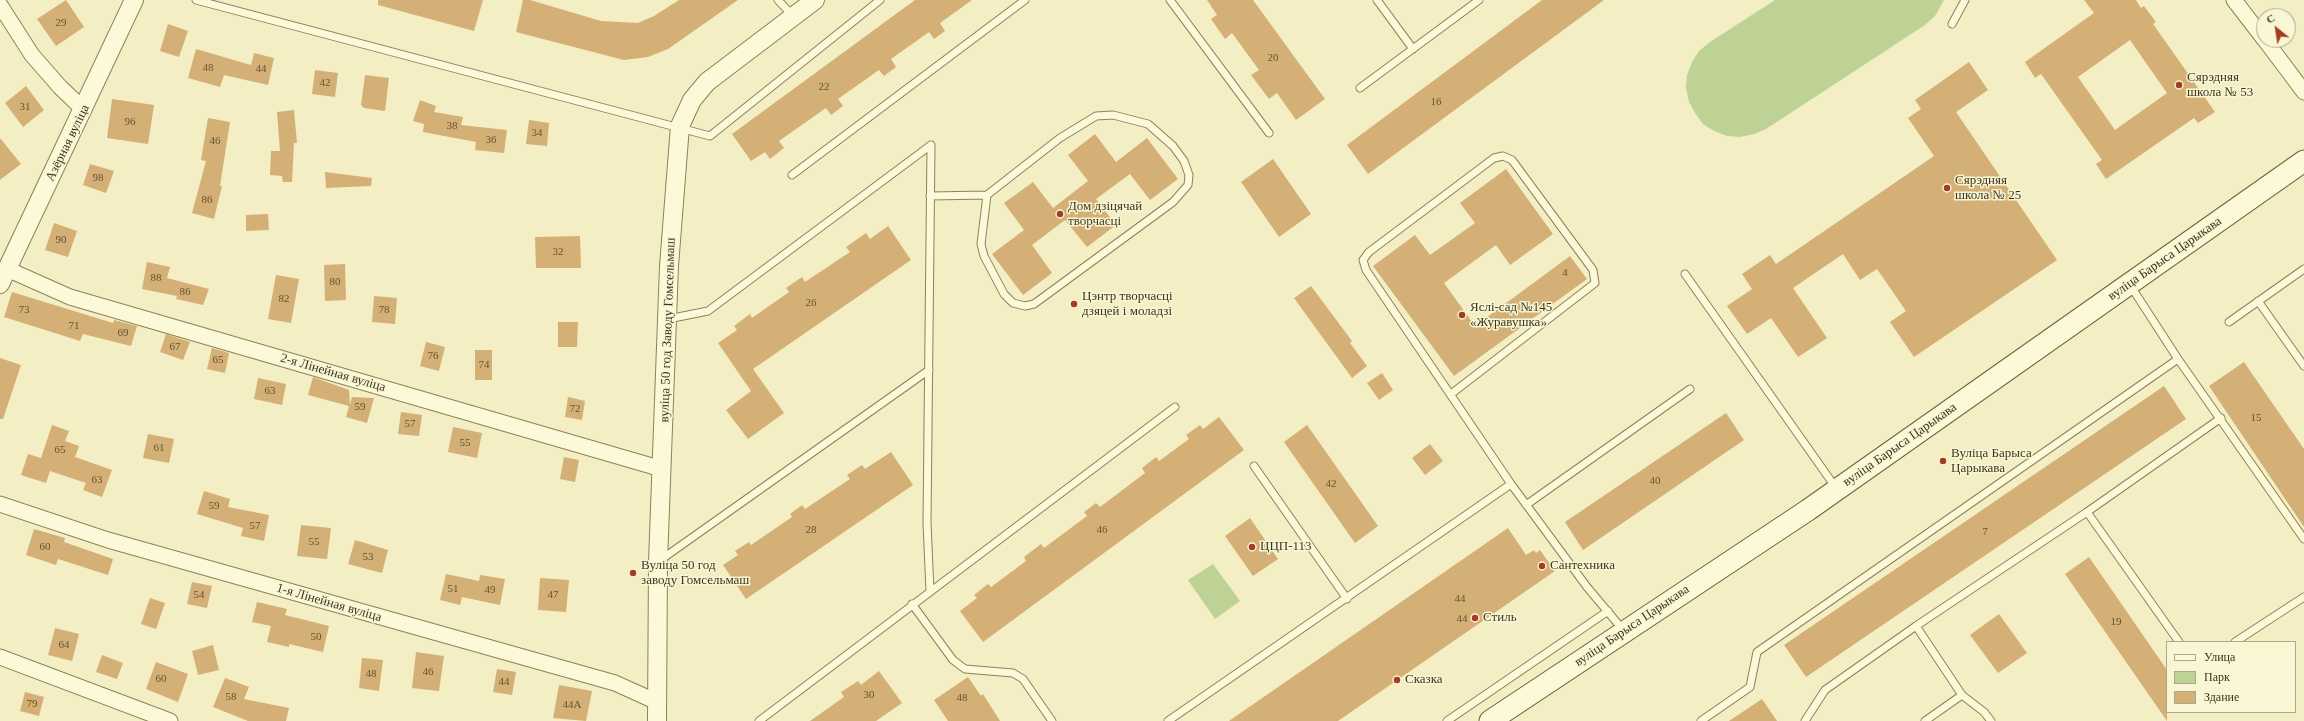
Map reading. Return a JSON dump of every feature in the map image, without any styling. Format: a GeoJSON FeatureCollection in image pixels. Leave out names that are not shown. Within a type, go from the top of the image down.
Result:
{"type":"FeatureCollection","features":[{"type":"Feature","properties":{"kind":"main road","name":"вуліца Барыса Царыкава"},"geometry":{"type":"LineString","coordinates":[[1501,718],[1625,631],[1837,490],[2304,161]]}},
{"type":"Feature","properties":{"kind":"street","name":"Азёрная вуліца"},"geometry":{"type":"LineString","coordinates":[[4,277],[84,110],[134,0]]}},
{"type":"Feature","properties":{"kind":"street","name":"вуліца 50 год Заводу Гомсельмаш"},"geometry":{"type":"LineString","coordinates":[[657,721],[658,562],[669,266],[680,126],[692,100],[707,82],[815,0]]}},
{"type":"Feature","properties":{"kind":"street"},"geometry":{"type":"LineString","coordinates":[[2234,0],[2256,29]]}},
{"type":"Feature","properties":{"kind":"street"},"geometry":{"type":"LineString","coordinates":[[0,5],[32,55],[60,88],[84,110]]}},
{"type":"Feature","properties":{"kind":"street"},"geometry":{"type":"LineString","coordinates":[[2270,48],[2304,92]]}},
{"type":"Feature","properties":{"kind":"street","name":"2-я Лінейная вуліца"},"geometry":{"type":"LineString","coordinates":[[4,277],[662,469]]}},
{"type":"Feature","properties":{"kind":"street","name":"1-я Лінейная вуліца"},"geometry":{"type":"LineString","coordinates":[[0,504],[108,540],[615,683],[657,702]]}},
{"type":"Feature","properties":{"kind":"street"},"geometry":{"type":"LineString","coordinates":[[0,657],[170,721]]}},
{"type":"Feature","properties":{"kind":"lane"},"geometry":{"type":"LineString","coordinates":[[196,0],[680,126],[710,136],[880,0]]}},
{"type":"Feature","properties":{"kind":"lane"},"geometry":{"type":"LineString","coordinates":[[778,0],[793,16]]}},
{"type":"Feature","properties":{"kind":"lane"},"geometry":{"type":"LineString","coordinates":[[792,175],[1025,0]]}},
{"type":"Feature","properties":{"kind":"lane"},"geometry":{"type":"LineString","coordinates":[[1170,0],[1269,133]]}},
{"type":"Feature","properties":{"kind":"lane"},"geometry":{"type":"LineString","coordinates":[[1377,0],[1413,48]]}},
{"type":"Feature","properties":{"kind":"lane"},"geometry":{"type":"LineString","coordinates":[[1360,88],[1479,0]]}},
{"type":"Feature","properties":{"kind":"lane"},"geometry":{"type":"LineString","coordinates":[[1952,24],[1965,0]]}},
{"type":"Feature","properties":{"kind":"lane"},"geometry":{"type":"LineString","coordinates":[[930,196],[987,196],[1060,138],[1096,116],[1113,115],[1148,124],[1173,146],[1184,161],[1189,175],[1188,185],[1173,202],[1034,304],[1025,306],[1013,303],[1004,294],[984,256],[981,244],[987,196]]}},
{"type":"Feature","properties":{"kind":"lane"},"geometry":{"type":"LineString","coordinates":[[668,319],[708,311],[931,145],[927,523],[930,591]]}},
{"type":"Feature","properties":{"kind":"lane"},"geometry":{"type":"LineString","coordinates":[[1451,394],[1595,283],[1593,270],[1512,160],[1503,156],[1494,158],[1369,252],[1363,260],[1366,270],[1511,484],[1578,575],[1625,631]]}},
{"type":"Feature","properties":{"kind":"lane"},"geometry":{"type":"LineString","coordinates":[[2229,322],[2304,269]]}},
{"type":"Feature","properties":{"kind":"lane"},"geometry":{"type":"LineString","coordinates":[[1685,274],[1837,490]]}},
{"type":"Feature","properties":{"kind":"lane"},"geometry":{"type":"LineString","coordinates":[[2130,284],[2178,359],[2304,539]]}},
{"type":"Feature","properties":{"kind":"lane"},"geometry":{"type":"LineString","coordinates":[[2258,302],[2304,366]]}},
{"type":"Feature","properties":{"kind":"lane"},"geometry":{"type":"LineString","coordinates":[[1701,721],[1750,688],[1757,652],[2178,359]]}},
{"type":"Feature","properties":{"kind":"lane"},"geometry":{"type":"LineString","coordinates":[[658,562],[929,370]]}},
{"type":"Feature","properties":{"kind":"lane"},"geometry":{"type":"LineString","coordinates":[[1526,505],[1690,389]]}},
{"type":"Feature","properties":{"kind":"lane"},"geometry":{"type":"LineString","coordinates":[[759,721],[912,604],[1175,408]]}},
{"type":"Feature","properties":{"kind":"lane"},"geometry":{"type":"LineString","coordinates":[[1805,721],[1825,690],[1916,626],[2086,512],[2220,418]]}},
{"type":"Feature","properties":{"kind":"lane"},"geometry":{"type":"LineString","coordinates":[[1254,466],[1347,599]]}},
{"type":"Feature","properties":{"kind":"lane"},"geometry":{"type":"LineString","coordinates":[[1168,721],[1347,599],[1511,484]]}},
{"type":"Feature","properties":{"kind":"lane"},"geometry":{"type":"LineString","coordinates":[[2086,512],[2177,641]]}},
{"type":"Feature","properties":{"kind":"lane"},"geometry":{"type":"LineString","coordinates":[[2238,641],[2304,597]]}},
{"type":"Feature","properties":{"kind":"lane"},"geometry":{"type":"LineString","coordinates":[[912,604],[953,660],[965,669],[1013,673],[1023,679],[1052,721]]}},
{"type":"Feature","properties":{"kind":"lane"},"geometry":{"type":"LineString","coordinates":[[1447,721],[1608,611]]}},
{"type":"Feature","properties":{"kind":"lane"},"geometry":{"type":"LineString","coordinates":[[1916,626],[1962,695],[1984,712],[1991,721]]}},
{"type":"Feature","properties":{"kind":"lane"},"geometry":{"type":"LineString","coordinates":[[1925,721],[1962,695]]}},
{"type":"Feature","properties":{"kind":"green space"},"geometry":{"type":"Polygon","coordinates":[[[1775,0],[1944,0],[1935,16],[1925,25],[1766,129],[1754,134],[1740,137],[1727,136],[1714,131],[1703,124],[1689,102],[1686,88],[1687,75],[1692,62],[1699,51],[1710,42],[1775,0]]]}},
{"type":"Feature","properties":{"kind":"green space"},"geometry":{"type":"Polygon","coordinates":[[[1213,564],[1240,601],[1215,619],[1188,580],[1213,564]]]}},
{"type":"Feature","properties":{"kind":"building"},"geometry":{"type":"Polygon","coordinates":[[[66,0],[84,27],[56,46],[37,19],[66,0]]]}},
{"type":"Feature","properties":{"kind":"building"},"geometry":{"type":"Polygon","coordinates":[[[378,0],[483,0],[474,31],[378,5],[378,0]]]}},
{"type":"Feature","properties":{"kind":"building"},"geometry":{"type":"Polygon","coordinates":[[[523,0],[530,0],[601,21],[638,23],[654,16],[679,0],[738,0],[668,49],[648,57],[624,60],[516,32],[523,0]]]}},
{"type":"Feature","properties":{"kind":"building"},"geometry":{"type":"Polygon","coordinates":[[[915,0],[972,0],[940,23],[945,31],[934,39],[929,32],[891,59],[896,67],[884,76],[879,70],[838,99],[843,106],[831,115],[826,108],[779,141],[784,148],[770,159],[765,152],[751,161],[732,134],[915,0]]]}},
{"type":"Feature","properties":{"kind":"building"},"geometry":{"type":"Polygon","coordinates":[[[1207,0],[1253,0],[1325,99],[1296,120],[1277,93],[1269,99],[1251,75],[1259,70],[1232,33],[1225,39],[1211,19],[1217,15],[1207,0]]]}},
{"type":"Feature","properties":{"kind":"building"},"geometry":{"type":"Polygon","coordinates":[[[1542,0],[1604,0],[1368,174],[1347,145],[1542,0]]]}},
{"type":"Feature","properties":{"kind":"building","name":"Сярэдняя школа № 53"},"geometry":{"type":"Polygon","coordinates":[[[2084,0],[2136,0],[2141,8],[2144,6],[2156,22],[2153,24],[2215,112],[2198,123],[2194,118],[2106,179],[2096,164],[2102,160],[2041,74],[2035,78],[2025,62],[2094,13],[2084,0]],[[2130,40],[2078,77],[2115,130],[2167,93],[2130,40]]]}},
{"type":"Feature","properties":{"kind":"building"},"geometry":{"type":"Polygon","coordinates":[[[168,24],[188,31],[179,57],[160,51],[168,24]]]}},
{"type":"Feature","properties":{"kind":"building"},"geometry":{"type":"Polygon","coordinates":[[[196,49],[251,65],[254,53],[274,58],[268,85],[224,75],[220,87],[188,78],[196,49]]]}},
{"type":"Feature","properties":{"kind":"building","name":"Сярэдняя школа № 25"},"geometry":{"type":"Polygon","coordinates":[[[1969,62],[1988,90],[1956,112],[2057,260],[1914,357],[1890,322],[1906,311],[1877,269],[1860,280],[1843,254],[1793,288],[1827,338],[1798,357],[1771,318],[1747,334],[1727,306],[1752,289],[1742,274],[1770,255],[1776,264],[1934,156],[1908,118],[1921,109],[1915,100],[1969,62]]]}},
{"type":"Feature","properties":{"kind":"building"},"geometry":{"type":"Polygon","coordinates":[[[315,70],[338,73],[335,97],[312,94],[315,70]]]}},
{"type":"Feature","properties":{"kind":"building"},"geometry":{"type":"Polygon","coordinates":[[[365,75],[389,78],[385,111],[364,108],[361,105],[365,75]]]}},
{"type":"Feature","properties":{"kind":"building"},"geometry":{"type":"Polygon","coordinates":[[[26,86],[44,110],[23,127],[5,103],[26,86]]]}},
{"type":"Feature","properties":{"kind":"building"},"geometry":{"type":"Polygon","coordinates":[[[112,99],[154,105],[148,144],[107,138],[112,99]]]}},
{"type":"Feature","properties":{"kind":"building"},"geometry":{"type":"Polygon","coordinates":[[[420,100],[436,106],[434,112],[463,117],[461,125],[507,130],[504,153],[475,150],[476,142],[423,132],[424,124],[413,121],[420,100]]]}},
{"type":"Feature","properties":{"kind":"building"},"geometry":{"type":"Polygon","coordinates":[[[294,110],[297,143],[294,143],[292,182],[283,182],[282,176],[270,175],[271,151],[280,151],[277,112],[294,110]]]}},
{"type":"Feature","properties":{"kind":"building"},"geometry":{"type":"Polygon","coordinates":[[[208,118],[230,122],[220,186],[222,186],[214,219],[192,213],[206,161],[201,160],[208,118]]]}},
{"type":"Feature","properties":{"kind":"building"},"geometry":{"type":"Polygon","coordinates":[[[529,120],[549,123],[547,146],[526,144],[529,120]]]}},
{"type":"Feature","properties":{"kind":"building","name":"Дом дзіцячай творчасці"},"geometry":{"type":"Polygon","coordinates":[[[1095,134],[1116,162],[1147,138],[1178,179],[1150,200],[1130,174],[1096,199],[1116,225],[1087,247],[1065,220],[1032,245],[1052,273],[1023,295],[992,254],[1024,230],[1004,203],[1033,182],[1053,208],[1088,181],[1068,155],[1095,134]]]}},
{"type":"Feature","properties":{"kind":"building"},"geometry":{"type":"Polygon","coordinates":[[[0,138],[21,164],[0,180],[0,138]]]}},
{"type":"Feature","properties":{"kind":"building"},"geometry":{"type":"Polygon","coordinates":[[[1273,159],[1311,214],[1279,237],[1241,182],[1273,159]]]}},
{"type":"Feature","properties":{"kind":"building"},"geometry":{"type":"Polygon","coordinates":[[[90,164],[114,171],[106,193],[83,185],[90,164]]]}},
{"type":"Feature","properties":{"kind":"building"},"geometry":{"type":"Polygon","coordinates":[[[1506,169],[1553,234],[1510,265],[1496,245],[1444,283],[1475,326],[1570,256],[1587,279],[1454,376],[1373,266],[1415,235],[1430,255],[1475,223],[1460,203],[1506,169]]]}},
{"type":"Feature","properties":{"kind":"building"},"geometry":{"type":"Polygon","coordinates":[[[325,172],[372,178],[371,186],[326,188],[325,172]]]}},
{"type":"Feature","properties":{"kind":"building"},"geometry":{"type":"Polygon","coordinates":[[[268,214],[269,230],[246,231],[246,215],[268,214]]]}},
{"type":"Feature","properties":{"kind":"building"},"geometry":{"type":"Polygon","coordinates":[[[54,223],[77,231],[68,257],[45,250],[54,223]]]}},
{"type":"Feature","properties":{"kind":"building"},"geometry":{"type":"Polygon","coordinates":[[[888,226],[911,260],[753,369],[784,413],[748,439],[726,410],[751,391],[718,343],[737,330],[734,326],[750,314],[752,318],[789,292],[786,288],[802,277],[805,282],[850,252],[846,247],[866,233],[870,239],[888,226]]]}},
{"type":"Feature","properties":{"kind":"building"},"geometry":{"type":"Polygon","coordinates":[[[580,236],[581,268],[536,268],[535,237],[580,236]]]}},
{"type":"Feature","properties":{"kind":"building"},"geometry":{"type":"Polygon","coordinates":[[[147,262],[170,267],[167,278],[209,289],[203,305],[176,299],[177,296],[142,289],[147,262]]]}},
{"type":"Feature","properties":{"kind":"building"},"geometry":{"type":"Polygon","coordinates":[[[345,264],[346,300],[325,301],[324,265],[345,264]]]}},
{"type":"Feature","properties":{"kind":"building"},"geometry":{"type":"Polygon","coordinates":[[[276,275],[299,279],[291,323],[268,319],[276,275]]]}},
{"type":"Feature","properties":{"kind":"building"},"geometry":{"type":"Polygon","coordinates":[[[1311,286],[1352,341],[1350,343],[1367,366],[1352,378],[1294,298],[1311,286]]]}},
{"type":"Feature","properties":{"kind":"building"},"geometry":{"type":"Polygon","coordinates":[[[12,292],[113,323],[114,320],[137,326],[131,346],[83,334],[80,341],[4,317],[12,292]]]}},
{"type":"Feature","properties":{"kind":"building"},"geometry":{"type":"Polygon","coordinates":[[[374,296],[397,298],[395,324],[372,322],[374,296]]]}},
{"type":"Feature","properties":{"kind":"building"},"geometry":{"type":"Polygon","coordinates":[[[558,322],[578,322],[577,347],[558,347],[558,322]]]}},
{"type":"Feature","properties":{"kind":"building"},"geometry":{"type":"Polygon","coordinates":[[[166,334],[190,342],[183,360],[160,352],[166,334]]]}},
{"type":"Feature","properties":{"kind":"building"},"geometry":{"type":"Polygon","coordinates":[[[426,342],[445,347],[439,371],[420,366],[426,342]]]}},
{"type":"Feature","properties":{"kind":"building"},"geometry":{"type":"Polygon","coordinates":[[[212,348],[229,353],[225,373],[207,369],[212,348]]]}},
{"type":"Feature","properties":{"kind":"building"},"geometry":{"type":"Polygon","coordinates":[[[475,350],[492,350],[492,380],[475,380],[475,350]]]}},
{"type":"Feature","properties":{"kind":"building"},"geometry":{"type":"Polygon","coordinates":[[[0,358],[21,365],[3,419],[0,419],[0,358]]]}},
{"type":"Feature","properties":{"kind":"building"},"geometry":{"type":"Polygon","coordinates":[[[2244,362],[2304,449],[2304,527],[2209,386],[2244,362]]]}},
{"type":"Feature","properties":{"kind":"building"},"geometry":{"type":"Polygon","coordinates":[[[1382,373],[1393,390],[1379,400],[1367,383],[1382,373]]]}},
{"type":"Feature","properties":{"kind":"building"},"geometry":{"type":"Polygon","coordinates":[[[313,377],[349,390],[350,405],[352,397],[374,398],[367,423],[346,417],[349,406],[308,395],[313,377]]]}},
{"type":"Feature","properties":{"kind":"building"},"geometry":{"type":"Polygon","coordinates":[[[258,378],[286,384],[282,405],[254,399],[258,378]]]}},
{"type":"Feature","properties":{"kind":"building"},"geometry":{"type":"Polygon","coordinates":[[[2164,386],[2186,419],[1806,677],[1784,645],[2164,386]]]}},
{"type":"Feature","properties":{"kind":"building"},"geometry":{"type":"Polygon","coordinates":[[[568,397],[585,401],[582,420],[565,417],[568,397]]]}},
{"type":"Feature","properties":{"kind":"building"},"geometry":{"type":"Polygon","coordinates":[[[401,412],[422,415],[419,436],[398,434],[401,412]]]}},
{"type":"Feature","properties":{"kind":"building"},"geometry":{"type":"Polygon","coordinates":[[[1726,413],[1744,440],[1583,550],[1565,522],[1726,413]]]}},
{"type":"Feature","properties":{"kind":"building"},"geometry":{"type":"Polygon","coordinates":[[[1219,417],[1244,450],[983,642],[960,611],[977,598],[974,595],[988,584],[991,587],[1026,561],[1024,557],[1041,544],[1044,548],[1087,516],[1084,512],[1096,503],[1100,507],[1145,473],[1142,468],[1156,457],[1159,461],[1189,439],[1186,435],[1200,425],[1203,429],[1219,417]]]}},
{"type":"Feature","properties":{"kind":"building"},"geometry":{"type":"Polygon","coordinates":[[[52,425],[69,431],[65,441],[79,446],[75,457],[112,470],[102,497],[83,490],[86,483],[50,471],[46,483],[21,475],[28,454],[41,458],[52,425]]]}},
{"type":"Feature","properties":{"kind":"building"},"geometry":{"type":"Polygon","coordinates":[[[1307,425],[1378,526],[1355,543],[1284,442],[1307,425]]]}},
{"type":"Feature","properties":{"kind":"building"},"geometry":{"type":"Polygon","coordinates":[[[453,427],[482,433],[477,458],[448,452],[453,427]]]}},
{"type":"Feature","properties":{"kind":"building"},"geometry":{"type":"Polygon","coordinates":[[[148,434],[174,439],[169,463],[143,458],[148,434]]]}},
{"type":"Feature","properties":{"kind":"building"},"geometry":{"type":"Polygon","coordinates":[[[1430,444],[1443,461],[1425,475],[1412,458],[1430,444]]]}},
{"type":"Feature","properties":{"kind":"building"},"geometry":{"type":"Polygon","coordinates":[[[891,452],[913,485],[746,599],[723,565],[738,555],[735,551],[749,542],[751,545],[792,517],[790,514],[802,505],[805,509],[850,479],[847,475],[862,465],[865,469],[891,452]]]}},
{"type":"Feature","properties":{"kind":"building"},"geometry":{"type":"Polygon","coordinates":[[[564,457],[579,460],[575,482],[560,479],[564,457]]]}},
{"type":"Feature","properties":{"kind":"building"},"geometry":{"type":"Polygon","coordinates":[[[204,491],[230,499],[228,507],[269,515],[264,541],[241,536],[243,528],[197,514],[204,491]]]}},
{"type":"Feature","properties":{"kind":"building","name":"ЦЦП-113"},"geometry":{"type":"Polygon","coordinates":[[[1250,518],[1278,559],[1253,576],[1225,536],[1250,518]]]}},
{"type":"Feature","properties":{"kind":"building"},"geometry":{"type":"Polygon","coordinates":[[[301,525],[331,528],[327,559],[297,556],[301,525]]]}},
{"type":"Feature","properties":{"kind":"building"},"geometry":{"type":"Polygon","coordinates":[[[1508,528],[1526,555],[1534,550],[1536,553],[1540,550],[1555,571],[1338,721],[1229,721],[1508,528]]]}},
{"type":"Feature","properties":{"kind":"building"},"geometry":{"type":"Polygon","coordinates":[[[34,529],[65,538],[64,542],[113,559],[108,575],[58,559],[56,565],[26,555],[34,529]]]}},
{"type":"Feature","properties":{"kind":"building"},"geometry":{"type":"Polygon","coordinates":[[[355,540],[388,550],[382,573],[348,564],[355,540]]]}},
{"type":"Feature","properties":{"kind":"building"},"geometry":{"type":"Polygon","coordinates":[[[2089,557],[2166,669],[2167,721],[2065,574],[2089,557]]]}},
{"type":"Feature","properties":{"kind":"building"},"geometry":{"type":"Polygon","coordinates":[[[446,574],[479,581],[480,575],[505,579],[500,605],[462,597],[460,605],[440,600],[446,574]]]}},
{"type":"Feature","properties":{"kind":"building"},"geometry":{"type":"Polygon","coordinates":[[[540,578],[569,580],[566,612],[538,610],[540,578]]]}},
{"type":"Feature","properties":{"kind":"building"},"geometry":{"type":"Polygon","coordinates":[[[192,582],[212,586],[207,608],[187,604],[192,582]]]}},
{"type":"Feature","properties":{"kind":"building"},"geometry":{"type":"Polygon","coordinates":[[[150,598],[165,603],[156,629],[141,624],[150,598]]]}},
{"type":"Feature","properties":{"kind":"building"},"geometry":{"type":"Polygon","coordinates":[[[257,602],[287,609],[285,615],[329,626],[323,652],[289,644],[289,647],[267,642],[271,626],[252,622],[257,602]]]}},
{"type":"Feature","properties":{"kind":"building"},"geometry":{"type":"Polygon","coordinates":[[[1999,614],[2027,653],[1998,673],[1970,635],[1999,614]]]}},
{"type":"Feature","properties":{"kind":"building"},"geometry":{"type":"Polygon","coordinates":[[[55,628],[79,634],[72,661],[48,655],[55,628]]]}},
{"type":"Feature","properties":{"kind":"building"},"geometry":{"type":"Polygon","coordinates":[[[213,645],[219,670],[198,675],[192,651],[213,645]]]}},
{"type":"Feature","properties":{"kind":"building"},"geometry":{"type":"Polygon","coordinates":[[[416,652],[444,656],[439,691],[412,688],[416,652]]]}},
{"type":"Feature","properties":{"kind":"building"},"geometry":{"type":"Polygon","coordinates":[[[102,655],[123,663],[117,679],[96,672],[102,655]]]}},
{"type":"Feature","properties":{"kind":"building"},"geometry":{"type":"Polygon","coordinates":[[[362,658],[383,660],[379,691],[359,688],[362,658]]]}},
{"type":"Feature","properties":{"kind":"building"},"geometry":{"type":"Polygon","coordinates":[[[156,662],[188,674],[178,702],[146,689],[156,662]]]}},
{"type":"Feature","properties":{"kind":"building"},"geometry":{"type":"Polygon","coordinates":[[[497,669],[516,672],[512,695],[493,692],[497,669]]]}},
{"type":"Feature","properties":{"kind":"building"},"geometry":{"type":"Polygon","coordinates":[[[879,671],[902,703],[876,721],[810,721],[844,697],[841,692],[858,681],[861,685],[879,671]]]}},
{"type":"Feature","properties":{"kind":"building"},"geometry":{"type":"Polygon","coordinates":[[[968,677],[981,696],[983,694],[1000,721],[948,721],[934,700],[968,677]]]}},
{"type":"Feature","properties":{"kind":"building"},"geometry":{"type":"Polygon","coordinates":[[[225,678],[249,687],[244,699],[289,708],[286,721],[248,721],[213,707],[225,678]]]}},
{"type":"Feature","properties":{"kind":"building"},"geometry":{"type":"Polygon","coordinates":[[[559,685],[592,691],[586,721],[553,718],[559,685]]]}},
{"type":"Feature","properties":{"kind":"building"},"geometry":{"type":"Polygon","coordinates":[[[25,692],[44,697],[39,716],[20,711],[25,692]]]}},
{"type":"Feature","properties":{"kind":"building"},"geometry":{"type":"Polygon","coordinates":[[[1762,699],[1777,721],[1729,721],[1762,699]]]}},
{"type":"Feature","properties":{"kind":"place","name":"Сярэдняя школа № 53"},"geometry":{"type":"Point","coordinates":[2179,85]}},
{"type":"Feature","properties":{"kind":"place","name":"Сярэдняя школа № 25"},"geometry":{"type":"Point","coordinates":[1947,188]}},
{"type":"Feature","properties":{"kind":"place","name":"Дом дзіцячай творчасці"},"geometry":{"type":"Point","coordinates":[1060,214]}},
{"type":"Feature","properties":{"kind":"place","name":"Цэнтр творчасці дзяцей і моладзі"},"geometry":{"type":"Point","coordinates":[1074,304]}},
{"type":"Feature","properties":{"kind":"place","name":"Яслі-сад №145 «Журавушка»"},"geometry":{"type":"Point","coordinates":[1462,315]}},
{"type":"Feature","properties":{"kind":"place","name":"Вуліца Барыса Царыкава"},"geometry":{"type":"Point","coordinates":[1943,461]}},
{"type":"Feature","properties":{"kind":"place","name":"ЦЦП-113"},"geometry":{"type":"Point","coordinates":[1252,547]}},
{"type":"Feature","properties":{"kind":"place","name":"Сантехника"},"geometry":{"type":"Point","coordinates":[1542,566]}},
{"type":"Feature","properties":{"kind":"place","name":"Вуліца 50 год заводу Гомсельмаш"},"geometry":{"type":"Point","coordinates":[633,573]}},
{"type":"Feature","properties":{"kind":"place","name":"Стиль"},"geometry":{"type":"Point","coordinates":[1475,618]}},
{"type":"Feature","properties":{"kind":"place","name":"Сказка"},"geometry":{"type":"Point","coordinates":[1397,680]}}]}
